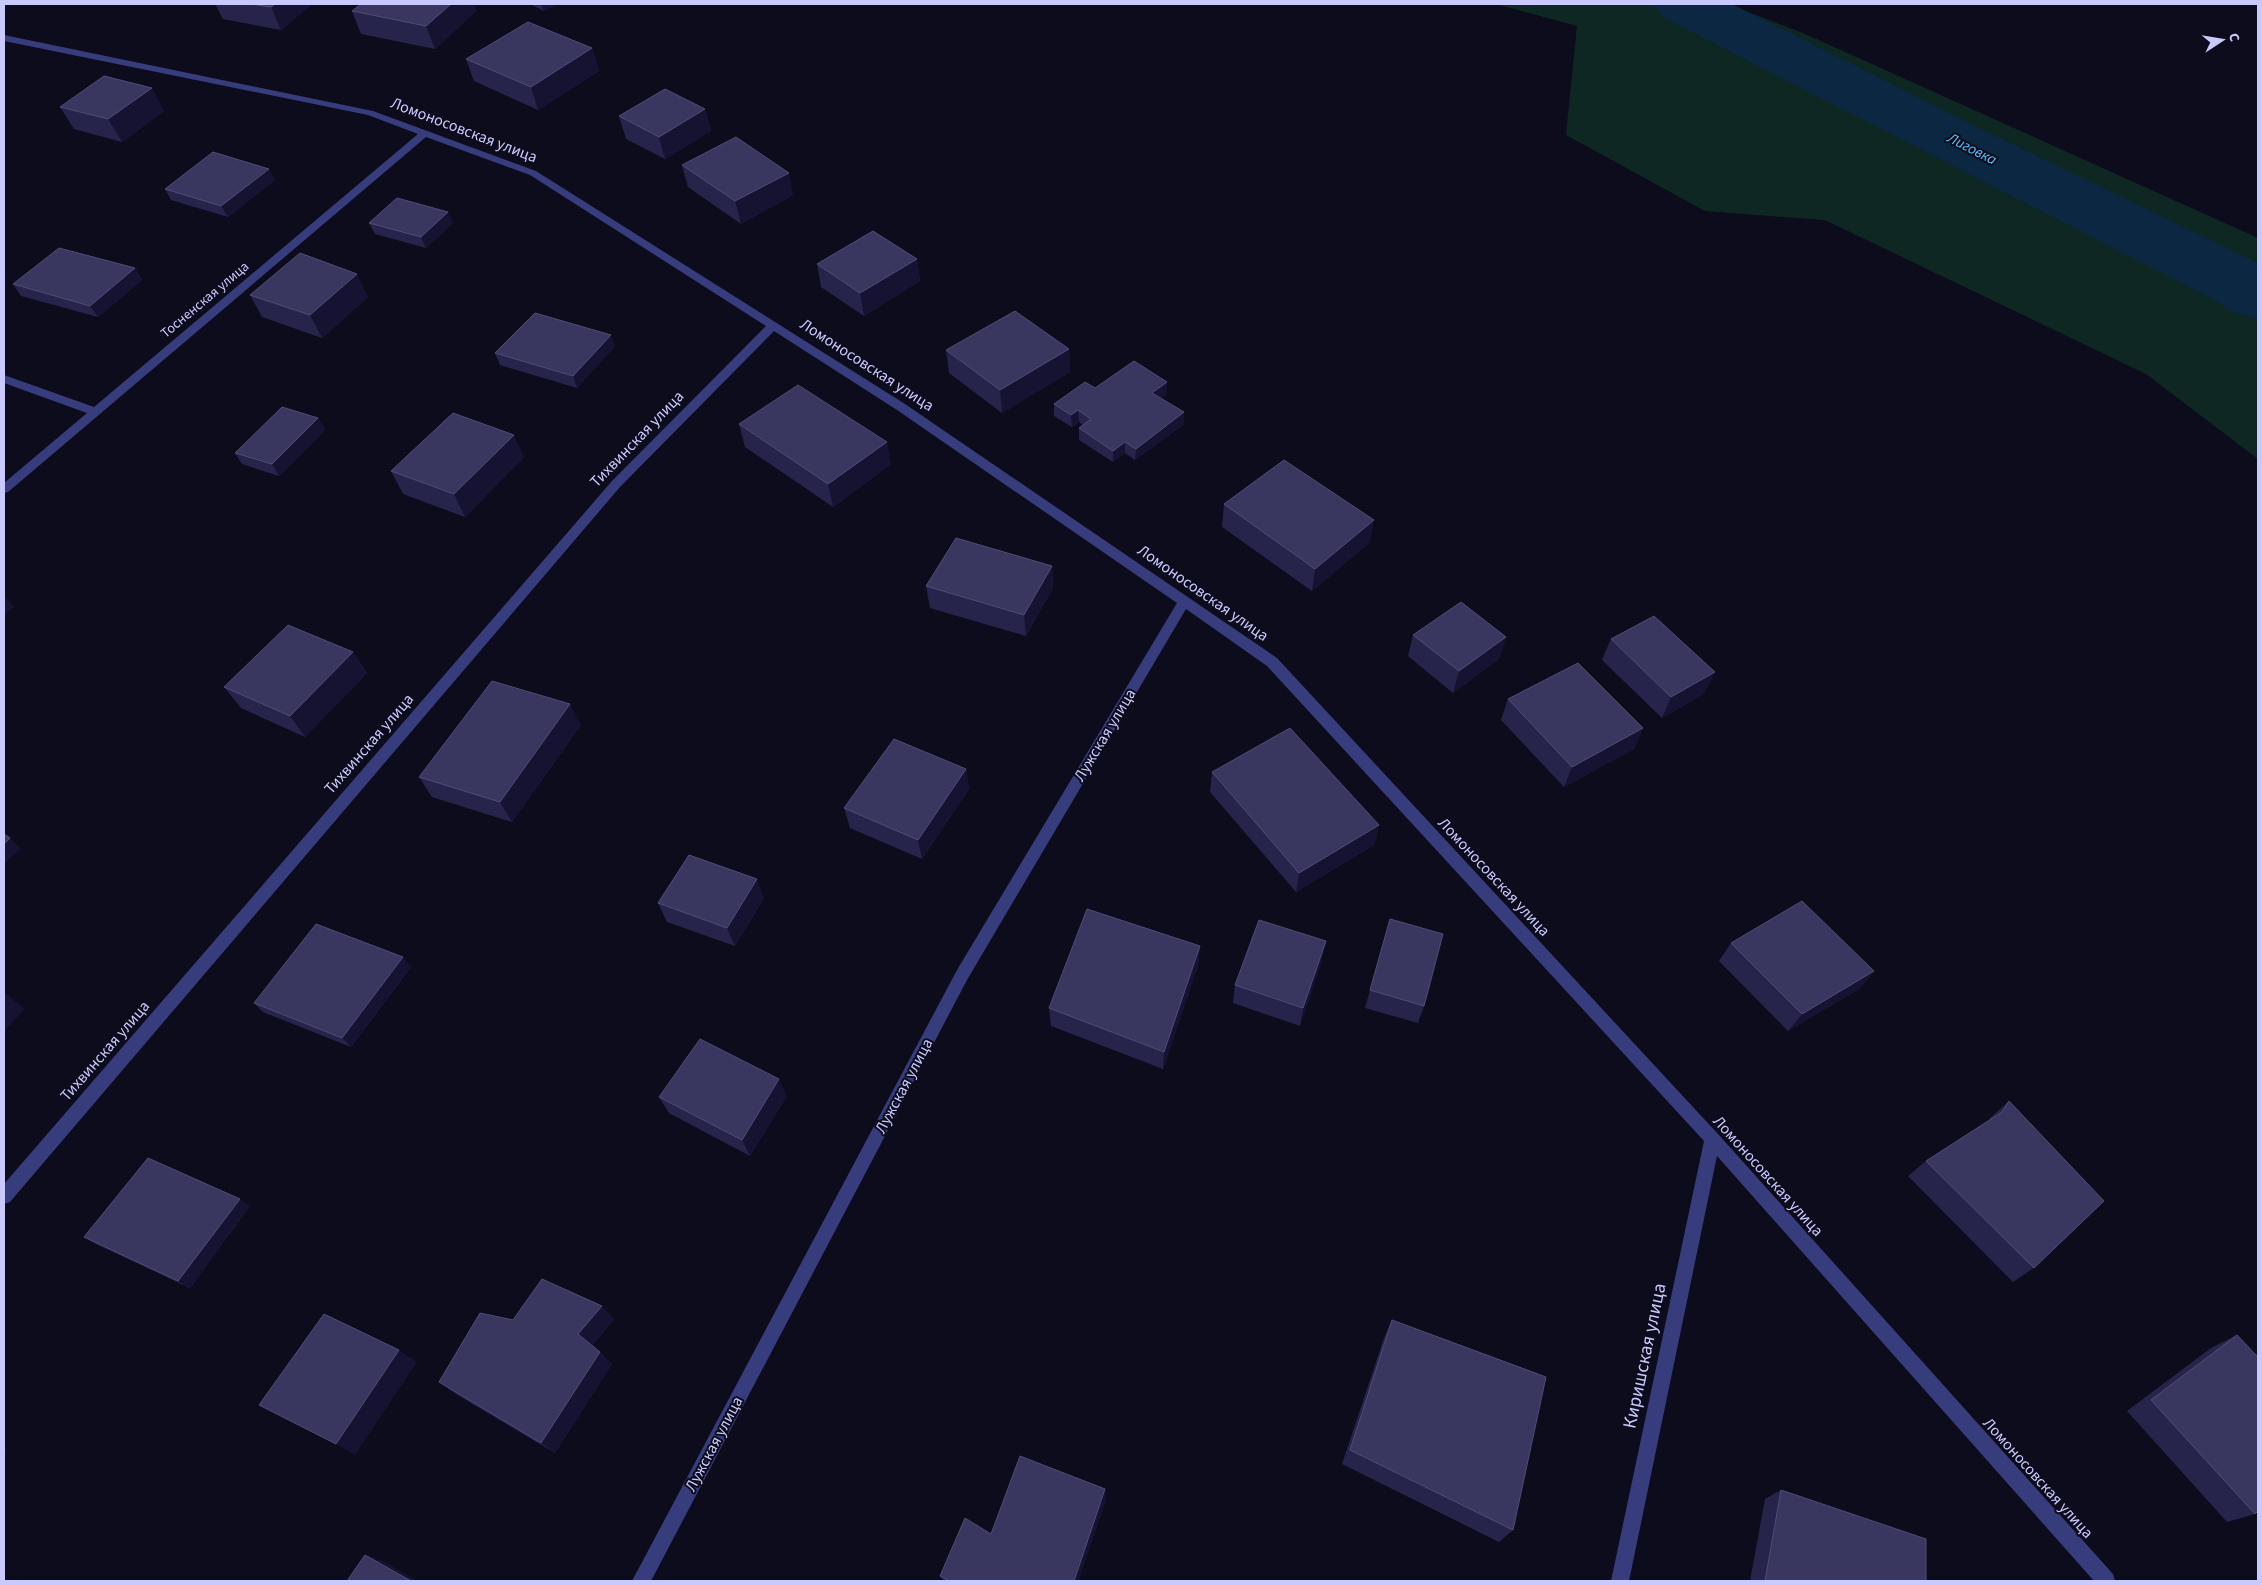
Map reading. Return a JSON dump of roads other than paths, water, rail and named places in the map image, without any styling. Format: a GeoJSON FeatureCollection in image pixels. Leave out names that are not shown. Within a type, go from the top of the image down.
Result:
{"type":"FeatureCollection","features":[{"type":"Feature","properties":{"kind":"street","name":"Ломоносовская улица"},"geometry":{"type":"LineString","coordinates":[[4,38],[370,113],[533,173],[901,407],[1272,662],[1712,1139],[2106,1581]]}},
{"type":"Feature","properties":{"kind":"street","name":"Тосненская улица"},"geometry":{"type":"LineString","coordinates":[[4,489],[425,133]]}},
{"type":"Feature","properties":{"kind":"street","name":"Тихвинская улица"},"geometry":{"type":"LineString","coordinates":[[4,1196],[616,484],[773,326]]}},
{"type":"Feature","properties":{"kind":"street"},"geometry":{"type":"LineString","coordinates":[[4,379],[96,412]]}},
{"type":"Feature","properties":{"kind":"street","name":"Лужская улица"},"geometry":{"type":"LineString","coordinates":[[641,1581],[962,975],[1184,602]]}},
{"type":"Feature","properties":{"kind":"street","name":"Киришская улица"},"geometry":{"type":"LineString","coordinates":[[1620,1581],[1712,1139]]}},
{"type":"Feature","properties":{"kind":"waterway","name":"Лиговка"},"geometry":{"type":"LineString","coordinates":[[1685,4],[1947,138],[2241,284],[2258,295]]}}]}
